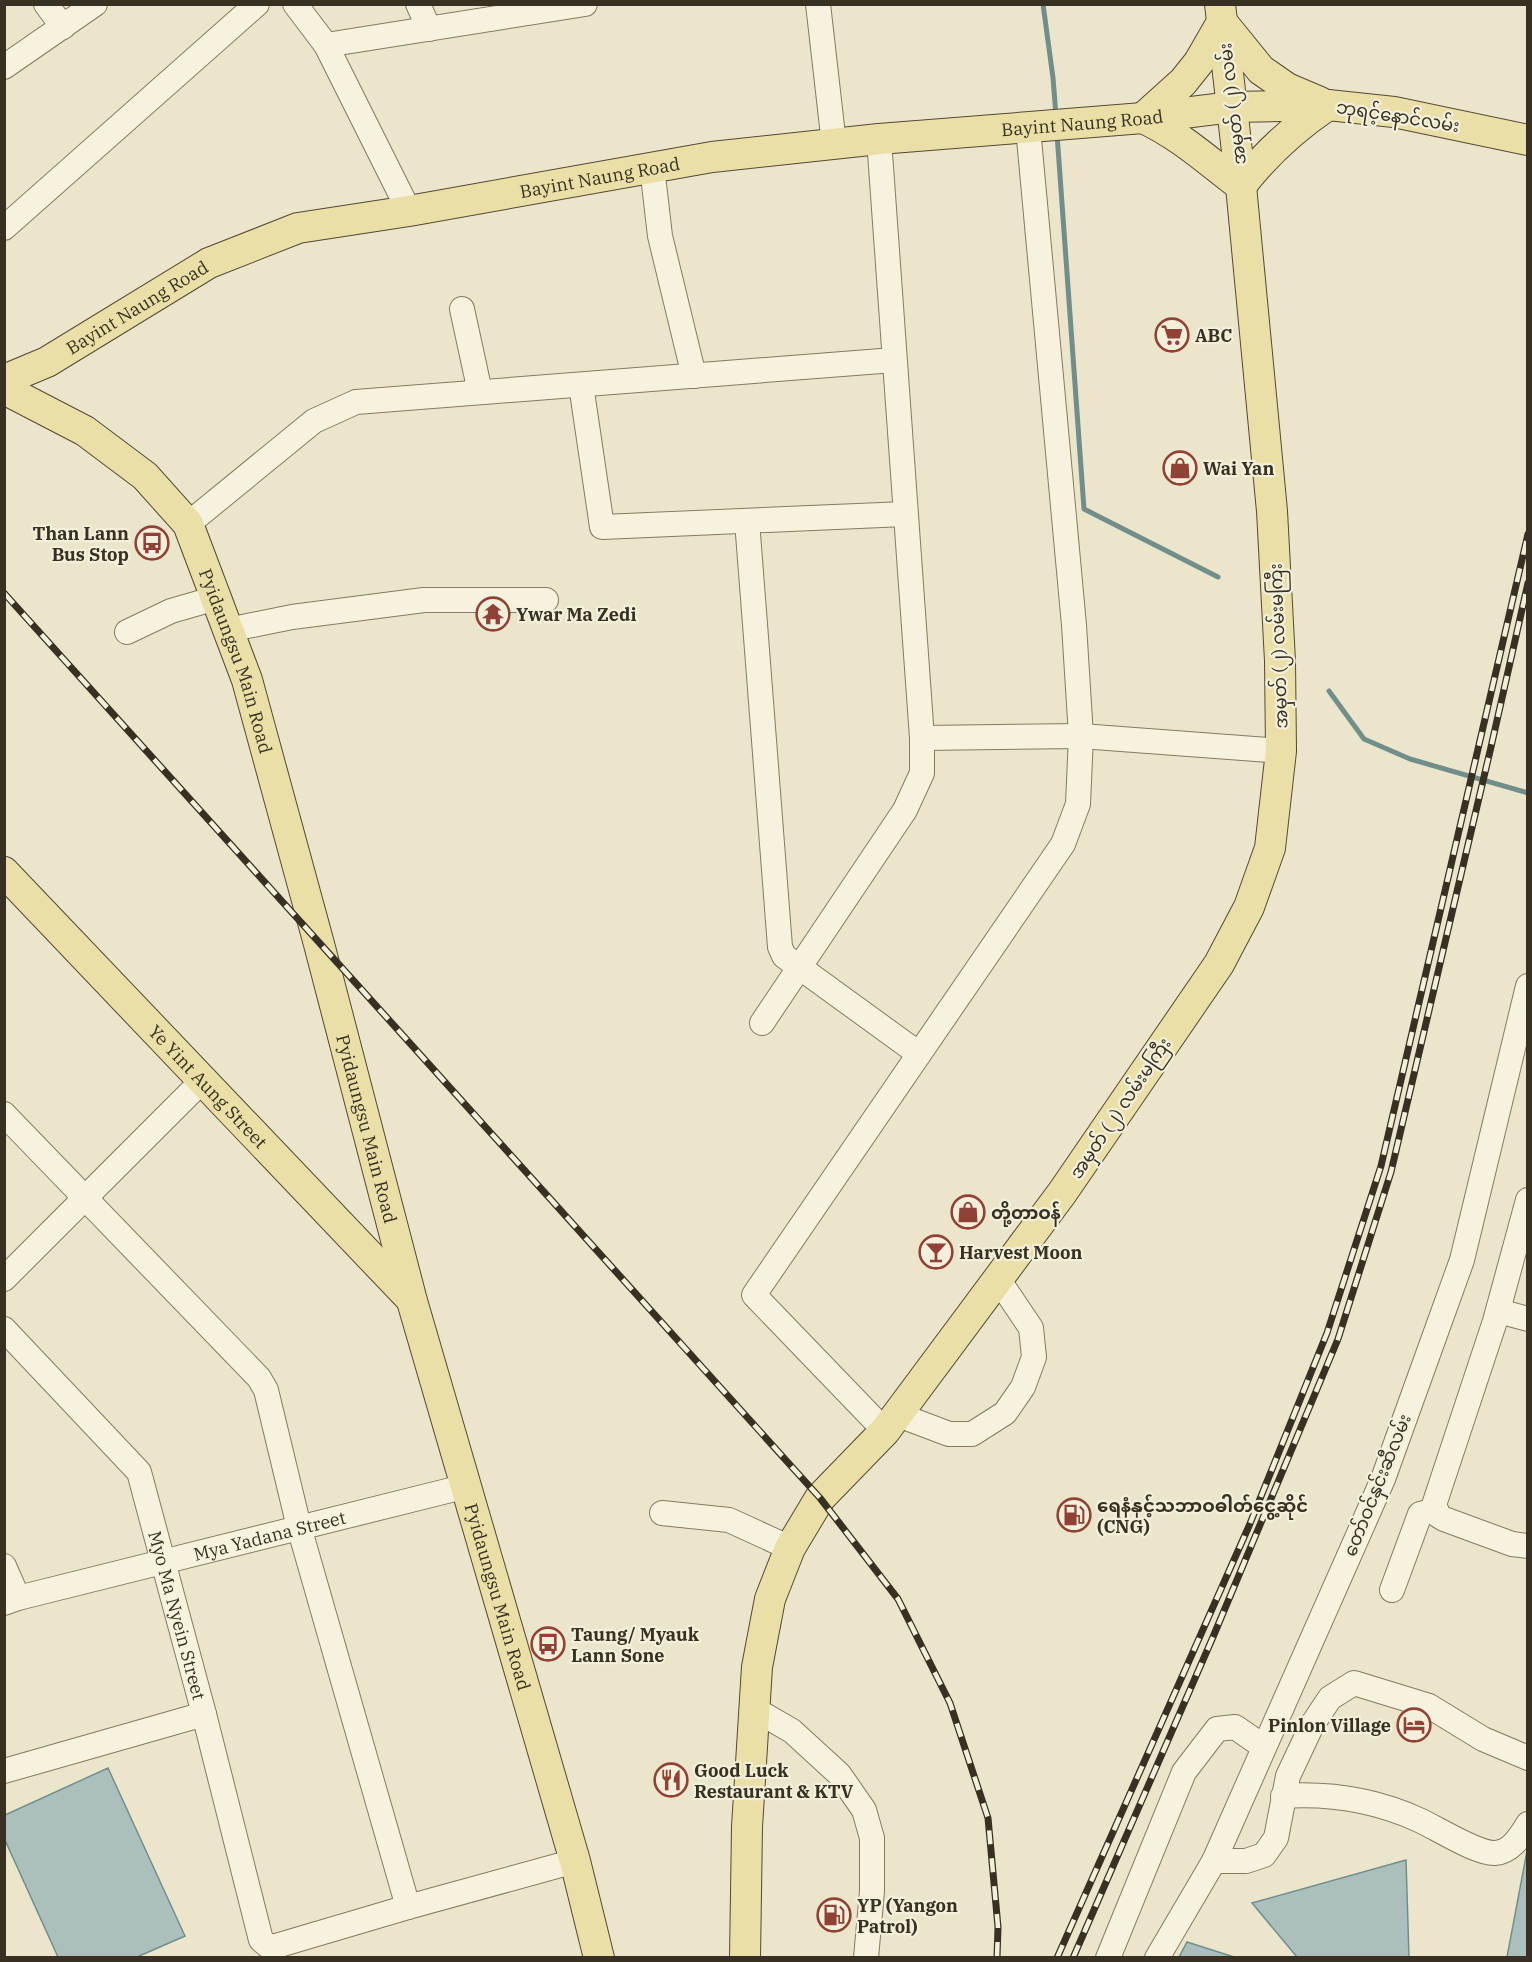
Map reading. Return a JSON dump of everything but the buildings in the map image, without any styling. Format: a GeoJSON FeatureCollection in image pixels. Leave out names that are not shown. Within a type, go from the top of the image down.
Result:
{"type":"FeatureCollection","features":[{"type":"Feature","properties":{"kind":"main road"},"geometry":{"type":"LineString","coordinates":[[1221,13],[1261,70],[1287,88],[1328,105]]}},
{"type":"Feature","properties":{"kind":"main road"},"geometry":{"type":"LineString","coordinates":[[1221,13],[1199,62],[1183,82],[1143,118],[1182,139],[1241,186],[1276,145],[1300,124],[1328,105]]}},
{"type":"Feature","properties":{"kind":"main road","name":"အမှတ် (၂) လမ်း"},"geometry":{"type":"LineString","coordinates":[[1221,13],[1241,186]]}},
{"type":"Feature","properties":{"kind":"main road","name":"ဘုရင့်နောင်လမ်း"},"geometry":{"type":"LineString","coordinates":[[1232,106],[1328,105],[1394,112],[1527,140]]}},
{"type":"Feature","properties":{"kind":"main road","name":"Bayint Naung Road"},"geometry":{"type":"LineString","coordinates":[[4,380],[48,362],[209,263],[298,228],[409,211],[712,157],[879,139],[1143,118],[1232,106]]}},
{"type":"Feature","properties":{"kind":"main road","name":"အမှတ် (၂) လမ်းမကြီး"},"geometry":{"type":"LineString","coordinates":[[745,1958],[747,1827],[757,1667],[770,1599],[789,1548],[820,1498],[891,1423],[1062,1193],[1219,964],[1249,907],[1270,848],[1281,751],[1280,661],[1272,511],[1241,186]]}},
{"type":"Feature","properties":{"kind":"main road","name":"Pyidaungsu Main Road"},"geometry":{"type":"LineString","coordinates":[[4,389],[85,431],[145,476],[188,524],[250,692],[412,1300],[575,1861],[599,1958]]}},
{"type":"Feature","properties":{"kind":"main road","name":"Ye Yint Aung Street"},"geometry":{"type":"LineString","coordinates":[[4,872],[204,1079],[412,1300]]}},
{"type":"Feature","properties":{"kind":"street"},"geometry":{"type":"LineString","coordinates":[[46,4],[63,27]]}},
{"type":"Feature","properties":{"kind":"street"},"geometry":{"type":"LineString","coordinates":[[4,67],[95,4]]}},
{"type":"Feature","properties":{"kind":"street"},"geometry":{"type":"LineString","coordinates":[[4,228],[257,4]]}},
{"type":"Feature","properties":{"kind":"street"},"geometry":{"type":"LineString","coordinates":[[295,4],[326,45],[409,211]]}},
{"type":"Feature","properties":{"kind":"street"},"geometry":{"type":"LineString","coordinates":[[418,4],[429,29]]}},
{"type":"Feature","properties":{"kind":"street"},"geometry":{"type":"LineString","coordinates":[[326,45],[585,4]]}},
{"type":"Feature","properties":{"kind":"street"},"geometry":{"type":"LineString","coordinates":[[818,4],[834,144]]}},
{"type":"Feature","properties":{"kind":"street"},"geometry":{"type":"LineString","coordinates":[[998,1280],[1031,1328],[1034,1357],[1023,1388],[1005,1413],[972,1434],[949,1434],[891,1423],[754,1295],[1063,844],[1078,804],[1080,736],[1074,626],[1028,128]]}},
{"type":"Feature","properties":{"kind":"street"},"geometry":{"type":"LineString","coordinates":[[762,1023],[905,810],[922,773],[922,738],[879,139]]}},
{"type":"Feature","properties":{"kind":"street"},"geometry":{"type":"LineString","coordinates":[[652,167],[660,236],[694,376]]}},
{"type":"Feature","properties":{"kind":"street"},"geometry":{"type":"LineString","coordinates":[[462,309],[480,392]]}},
{"type":"Feature","properties":{"kind":"street"},"geometry":{"type":"LineString","coordinates":[[188,524],[314,421],[356,402],[894,360]]}},
{"type":"Feature","properties":{"kind":"street"},"geometry":{"type":"LineString","coordinates":[[581,385],[602,527],[905,514]]}},
{"type":"Feature","properties":{"kind":"street"},"geometry":{"type":"LineString","coordinates":[[747,521],[780,947],[784,956],[919,1054]]}},
{"type":"Feature","properties":{"kind":"street"},"geometry":{"type":"LineString","coordinates":[[127,632],[171,611],[216,598]]}},
{"type":"Feature","properties":{"kind":"street"},"geometry":{"type":"LineString","coordinates":[[228,630],[292,617],[424,600],[546,600]]}},
{"type":"Feature","properties":{"kind":"street"},"geometry":{"type":"LineString","coordinates":[[922,738],[1080,736],[1281,751]]}},
{"type":"Feature","properties":{"kind":"street","name":"တော်ဝင်နှင်းဆီလမ်း"},"geometry":{"type":"LineString","coordinates":[[1156,1958],[1214,1861],[1383,1479],[1462,1260],[1527,986]]}},
{"type":"Feature","properties":{"kind":"street"},"geometry":{"type":"LineString","coordinates":[[4,1279],[204,1079]]}},
{"type":"Feature","properties":{"kind":"street"},"geometry":{"type":"LineString","coordinates":[[4,1114],[259,1378],[266,1390],[299,1527],[408,1907],[575,1861]]}},
{"type":"Feature","properties":{"kind":"street"},"geometry":{"type":"LineString","coordinates":[[1527,1200],[1498,1311],[1434,1505],[1439,1516],[1444,1519],[1512,1544],[1527,1546]]}},
{"type":"Feature","properties":{"kind":"street"},"geometry":{"type":"LineString","coordinates":[[1498,1311],[1527,1319]]}},
{"type":"Feature","properties":{"kind":"street","name":"Myo Ma Nyein Street"},"geometry":{"type":"LineString","coordinates":[[4,1329],[139,1472],[204,1714],[261,1940],[268,1946],[276,1946],[408,1907]]}},
{"type":"Feature","properties":{"kind":"street","name":"Mya Yadana Street"},"geometry":{"type":"LineString","coordinates":[[11,1601],[467,1486]]}},
{"type":"Feature","properties":{"kind":"street"},"geometry":{"type":"LineString","coordinates":[[1392,1590],[1420,1514],[1435,1510]]}},
{"type":"Feature","properties":{"kind":"street"},"geometry":{"type":"LineString","coordinates":[[662,1513],[729,1520],[789,1548]]}},
{"type":"Feature","properties":{"kind":"street"},"geometry":{"type":"LineString","coordinates":[[4,1566],[11,1601]]}},
{"type":"Feature","properties":{"kind":"street"},"geometry":{"type":"LineString","coordinates":[[1214,1861],[1246,1861],[1264,1855],[1276,1838],[1288,1776],[1312,1725],[1330,1698],[1354,1683],[1429,1706],[1483,1739],[1527,1758]]}},
{"type":"Feature","properties":{"kind":"street"},"geometry":{"type":"LineString","coordinates":[[754,1709],[792,1731],[839,1774],[864,1810],[872,1838],[872,1892],[866,1958]]}},
{"type":"Feature","properties":{"kind":"street"},"geometry":{"type":"LineString","coordinates":[[4,1771],[204,1714]]}},
{"type":"Feature","properties":{"kind":"street"},"geometry":{"type":"LineString","coordinates":[[1108,1958],[1184,1772],[1217,1729],[1234,1727],[1264,1747]]}},
{"type":"Feature","properties":{"kind":"street"},"geometry":{"type":"LineString","coordinates":[[1283,1796],[1313,1794],[1344,1797],[1377,1804],[1418,1819],[1478,1850],[1494,1853],[1507,1850],[1519,1839],[1527,1824]]}},
{"type":"Feature","properties":{"kind":"shaded area"},"geometry":{"type":"Polygon","coordinates":[[[108,1768],[185,1936],[137,1957],[58,1957],[5,1840],[5,1815],[108,1768]]]}},
{"type":"Feature","properties":{"kind":"shaded area"},"geometry":{"type":"Polygon","coordinates":[[[1527,1851],[1527,1957],[1507,1957],[1527,1851]]]}},
{"type":"Feature","properties":{"kind":"shaded area"},"geometry":{"type":"Polygon","coordinates":[[[1406,1860],[1409,1957],[1297,1957],[1252,1903],[1406,1860]]]}},
{"type":"Feature","properties":{"kind":"shaded area"},"geometry":{"type":"Polygon","coordinates":[[[1187,1942],[1234,1957],[1179,1957],[1187,1942]]]}},
{"type":"Feature","properties":{"kind":"waterway"},"geometry":{"type":"LineString","coordinates":[[1043,4],[1056,116]]}},
{"type":"Feature","properties":{"kind":"waterway"},"geometry":{"type":"LineString","coordinates":[[1057,134],[1084,509],[1218,577]]}},
{"type":"Feature","properties":{"kind":"waterway"},"geometry":{"type":"LineString","coordinates":[[1329,691],[1364,739],[1410,759],[1528,793]]}},
{"type":"Feature","properties":{"kind":"railway"},"geometry":{"type":"LineString","coordinates":[[1057,1958],[1249,1526],[1327,1333],[1381,1166],[1528,534]]}},
{"type":"Feature","properties":{"kind":"railway"},"geometry":{"type":"LineString","coordinates":[[1073,1958],[1213,1637],[1338,1339],[1391,1172],[1528,583]]}},
{"type":"Feature","properties":{"kind":"railway"},"geometry":{"type":"LineString","coordinates":[[4,593],[820,1498],[898,1599],[950,1703],[988,1818],[998,1927],[997,1958]]}},
{"type":"Feature","properties":{"kind":"place","name":"ABC"},"geometry":{"type":"Point","coordinates":[1172,335]}},
{"type":"Feature","properties":{"kind":"place","name":"Wai Yan"},"geometry":{"type":"Point","coordinates":[1180,468]}},
{"type":"Feature","properties":{"kind":"place","name":"Than Lann Bus Stop"},"geometry":{"type":"Point","coordinates":[152,543]}},
{"type":"Feature","properties":{"kind":"place","name":"Ywar Ma Zedi"},"geometry":{"type":"Point","coordinates":[493,614]}},
{"type":"Feature","properties":{"kind":"place","name":"တို့တာဝန်"},"geometry":{"type":"Point","coordinates":[968,1212]}},
{"type":"Feature","properties":{"kind":"place","name":"Harvest Moon"},"geometry":{"type":"Point","coordinates":[936,1252]}},
{"type":"Feature","properties":{"kind":"place","name":"ရေနံနှင့်သဘာဝဓါတ်ငွေ့ဆိုင် (CNG)"},"geometry":{"type":"Point","coordinates":[1074,1515]}},
{"type":"Feature","properties":{"kind":"place","name":"Taung/ Myauk Lann Sone"},"geometry":{"type":"Point","coordinates":[548,1644]}},
{"type":"Feature","properties":{"kind":"place","name":"Pinlon Village"},"geometry":{"type":"Point","coordinates":[1414,1725]}},
{"type":"Feature","properties":{"kind":"place","name":"Good Luck Restaurant & KTV"},"geometry":{"type":"Point","coordinates":[671,1780]}},
{"type":"Feature","properties":{"kind":"place","name":"YP (Yangon Patrol)"},"geometry":{"type":"Point","coordinates":[834,1915]}}]}
